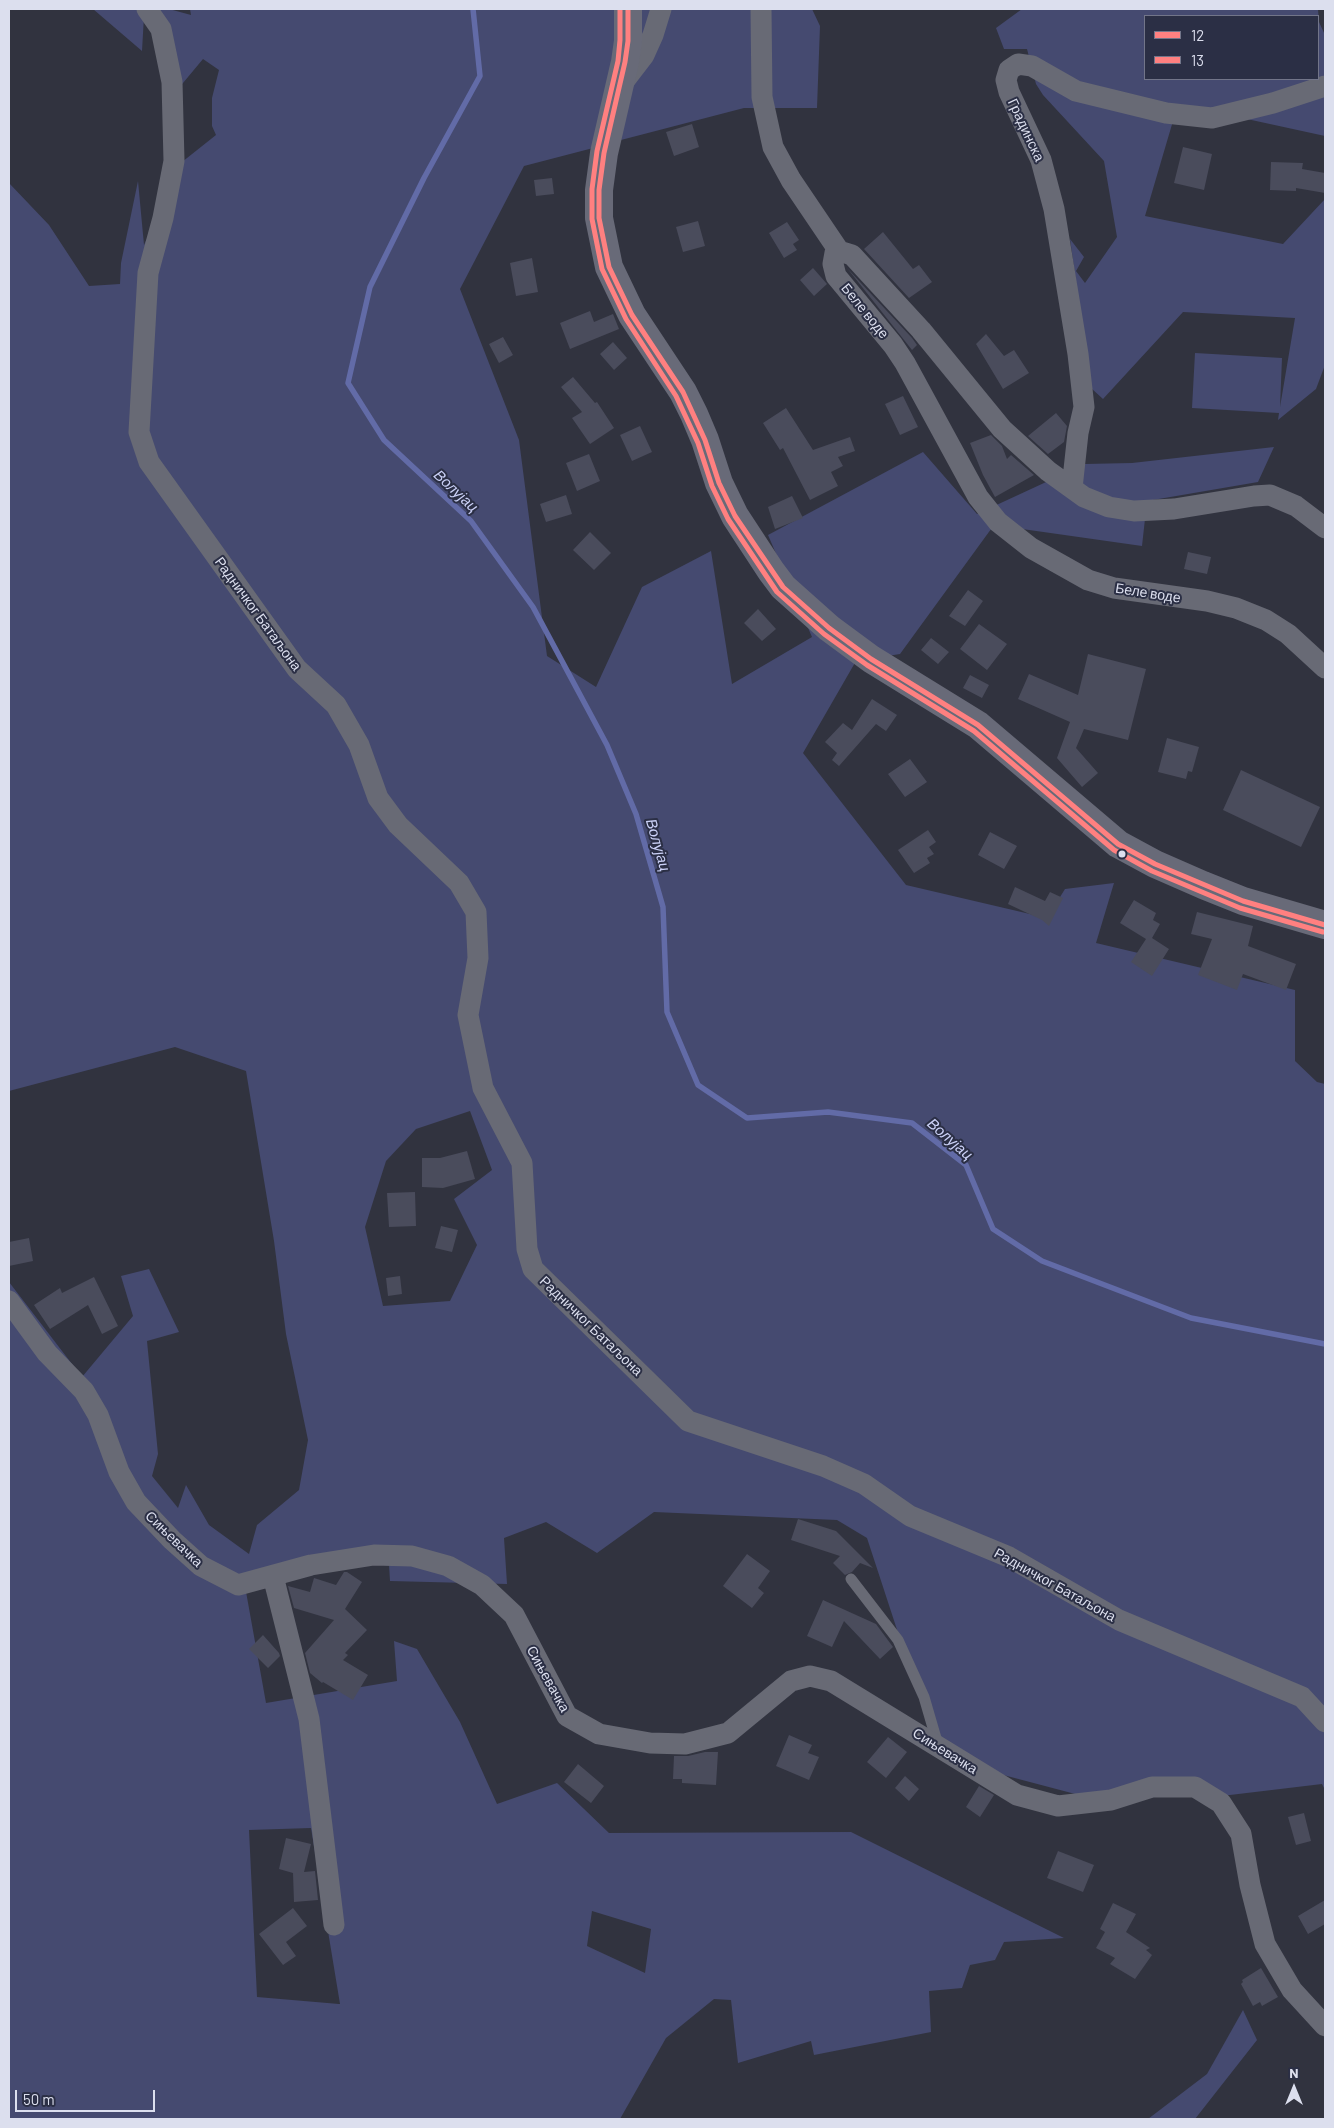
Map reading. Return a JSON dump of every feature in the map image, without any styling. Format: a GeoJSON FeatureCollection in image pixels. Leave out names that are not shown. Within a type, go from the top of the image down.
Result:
{"type":"FeatureCollection","features":[{"type":"Feature","properties":{"kind":"main road"},"geometry":{"type":"LineString","coordinates":[[628,9],[628,42],[604,153],[599,190],[599,218],[609,267],[632,315],[690,406],[705,440],[719,483],[745,535],[783,587],[849,644],[978,725],[1118,844],[1155,864],[1243,901],[1324,922]]}},
{"type":"Feature","properties":{"kind":"street","name":"Радничког Батаљона"},"geometry":{"type":"LineString","coordinates":[[148,9],[161,29],[172,82],[174,161],[148,273],[139,432],[149,462],[291,661],[336,705],[359,745],[378,798],[398,825],[459,883],[476,912],[478,958],[468,1016],[483,1088],[522,1163],[527,1249],[533,1269],[688,1421],[823,1466],[864,1484],[910,1516],[1009,1557],[1119,1620],[1302,1697],[1325,1722]]}},
{"type":"Feature","properties":{"kind":"street"},"geometry":{"type":"LineString","coordinates":[[620,86],[644,55],[653,35],[661,9]]}},
{"type":"Feature","properties":{"kind":"street"},"geometry":{"type":"LineString","coordinates":[[761,9],[762,97],[773,147],[791,180],[839,251]]}},
{"type":"Feature","properties":{"kind":"street","name":"Градинска"},"geometry":{"type":"LineString","coordinates":[[1072,488],[1078,433],[1084,406],[1078,354],[1054,210],[1041,160],[1009,92],[1006,80],[1009,70],[1018,64],[1032,66],[1076,91],[1166,113],[1212,118],[1273,103],[1325,86]]}},
{"type":"Feature","properties":{"kind":"street","name":"Беле воде"},"geometry":{"type":"LineString","coordinates":[[1325,528],[1296,506],[1270,495],[1174,509],[1134,511],[1109,507],[1084,497],[1036,461],[1002,429],[915,324],[852,255],[839,251],[835,253],[833,258],[836,276],[905,363],[974,489],[998,522],[1031,548],[1088,580],[1114,588],[1206,601],[1236,608],[1266,620],[1288,634],[1325,668]]}},
{"type":"Feature","properties":{"kind":"street","name":"Сињевачка"},"geometry":{"type":"LineString","coordinates":[[9,1301],[47,1353],[84,1390],[98,1415],[119,1472],[136,1502],[172,1540],[201,1566],[238,1585],[311,1565],[374,1556],[412,1556],[448,1566],[482,1585],[514,1615],[567,1716],[599,1734],[650,1743],[685,1744],[728,1732],[791,1681],[810,1676],[831,1681],[1018,1795],[1058,1806],[1110,1800],[1152,1788],[1195,1788],[1221,1803],[1241,1834],[1250,1885],[1265,1944],[1292,1990],[1325,2026]]}},
{"type":"Feature","properties":{"kind":"street"},"geometry":{"type":"LineString","coordinates":[[273,1576],[309,1719],[334,1925]]}},
{"type":"Feature","properties":{"kind":"lane"},"geometry":{"type":"LineString","coordinates":[[851,1580],[898,1640],[924,1697],[938,1747]]}},
{"type":"Feature","properties":{"kind":"shaded area"},"geometry":{"type":"Polygon","coordinates":[[[93,9],[139,9],[144,16],[142,51],[93,9]]]}},
{"type":"Feature","properties":{"kind":"shaded area"},"geometry":{"type":"Polygon","coordinates":[[[157,9],[169,9],[191,15],[190,9],[616,9],[618,49],[597,147],[524,166],[460,289],[519,440],[547,656],[596,687],[642,587],[711,551],[732,684],[812,637],[768,535],[923,452],[977,514],[1085,464],[1132,463],[1274,447],[1258,482],[1147,501],[1142,546],[994,525],[900,654],[856,661],[803,753],[906,885],[1047,918],[1065,889],[1114,883],[1096,943],[1295,990],[1295,1061],[1317,1082],[1325,1084],[1325,1790],[1322,1784],[1230,1795],[1151,1797],[1079,1795],[939,1758],[867,1538],[837,1520],[654,1512],[597,1553],[546,1522],[504,1538],[507,1584],[390,1581],[388,1548],[243,1575],[266,1703],[397,1681],[394,1641],[417,1649],[460,1722],[497,1804],[557,1783],[609,1833],[851,1832],[1064,1938],[1004,1942],[995,1960],[970,1965],[962,1988],[929,1991],[931,2032],[814,2055],[811,2041],[738,2063],[731,2000],[714,1999],[666,2038],[620,2119],[9,2119],[9,1282],[82,1377],[133,1316],[121,1276],[149,1269],[179,1332],[147,1341],[158,1454],[152,1476],[178,1508],[186,1485],[209,1525],[249,1554],[257,1525],[299,1490],[308,1440],[286,1334],[274,1241],[246,1071],[175,1047],[9,1091],[9,183],[49,225],[89,286],[120,284],[121,263],[138,181],[144,245],[182,162],[216,135],[212,126],[212,98],[219,70],[203,59],[178,89],[157,9]],[[470,1111],[416,1129],[386,1161],[365,1227],[383,1306],[450,1301],[477,1245],[454,1199],[492,1170],[470,1111]],[[311,1828],[249,1830],[257,1997],[340,2004],[311,1828]],[[592,1911],[587,1946],[645,1973],[651,1929],[592,1911]]]}},
{"type":"Feature","properties":{"kind":"shaded area"},"geometry":{"type":"Polygon","coordinates":[[[636,9],[812,9],[820,26],[817,108],[744,108],[621,140],[638,27],[636,9]]]}},
{"type":"Feature","properties":{"kind":"shaded area"},"geometry":{"type":"Polygon","coordinates":[[[1022,9],[1318,9],[1318,15],[1144,15],[1144,80],[1319,80],[1319,22],[1325,35],[1325,136],[1178,104],[1145,216],[1283,244],[1325,199],[1325,365],[1316,389],[1278,420],[1279,413],[1192,408],[1195,353],[1282,358],[1280,407],[1295,318],[1183,312],[1103,399],[1091,388],[1070,239],[1084,257],[1076,271],[1085,283],[1117,237],[1104,161],[1043,95],[1036,84],[1027,49],[1004,49],[996,28],[1022,9]]]}},
{"type":"Feature","properties":{"kind":"shaded area"},"geometry":{"type":"Polygon","coordinates":[[[1243,2010],[1257,2040],[1195,2119],[1148,2119],[1207,2074],[1243,2010]]]}},
{"type":"Feature","properties":{"kind":"building"},"geometry":{"type":"Polygon","coordinates":[[[692,124],[699,147],[674,156],[666,132],[692,124]]]}},
{"type":"Feature","properties":{"kind":"building"},"geometry":{"type":"Polygon","coordinates":[[[1183,147],[1212,154],[1204,190],[1174,183],[1183,147]]]}},
{"type":"Feature","properties":{"kind":"building"},"geometry":{"type":"Polygon","coordinates":[[[1271,162],[1303,163],[1302,169],[1325,173],[1325,193],[1296,188],[1296,191],[1270,190],[1271,162]]]}},
{"type":"Feature","properties":{"kind":"building"},"geometry":{"type":"Polygon","coordinates":[[[552,178],[554,194],[536,196],[534,180],[552,178]]]}},
{"type":"Feature","properties":{"kind":"building"},"geometry":{"type":"Polygon","coordinates":[[[698,221],[705,246],[683,252],[676,227],[698,221]]]}},
{"type":"Feature","properties":{"kind":"building"},"geometry":{"type":"Polygon","coordinates":[[[787,222],[799,240],[793,244],[797,250],[784,258],[769,233],[787,222]]]}},
{"type":"Feature","properties":{"kind":"building"},"geometry":{"type":"Polygon","coordinates":[[[883,232],[913,269],[919,265],[932,282],[909,298],[864,249],[883,232]]]}},
{"type":"Feature","properties":{"kind":"building"},"geometry":{"type":"Polygon","coordinates":[[[532,258],[538,292],[516,296],[510,263],[532,258]]]}},
{"type":"Feature","properties":{"kind":"building"},"geometry":{"type":"Polygon","coordinates":[[[813,268],[827,284],[814,296],[800,280],[813,268]]]}},
{"type":"Feature","properties":{"kind":"building"},"geometry":{"type":"Polygon","coordinates":[[[847,268],[912,338],[917,345],[912,350],[847,268]]]}},
{"type":"Feature","properties":{"kind":"building"},"geometry":{"type":"Polygon","coordinates":[[[590,311],[594,322],[613,314],[619,329],[570,349],[560,323],[590,311]]]}},
{"type":"Feature","properties":{"kind":"building"},"geometry":{"type":"Polygon","coordinates":[[[986,334],[1004,356],[1014,350],[1029,373],[1003,389],[976,344],[986,334]]]}},
{"type":"Feature","properties":{"kind":"building"},"geometry":{"type":"Polygon","coordinates":[[[503,337],[513,355],[499,363],[489,344],[503,337]]]}},
{"type":"Feature","properties":{"kind":"building"},"geometry":{"type":"Polygon","coordinates":[[[613,342],[627,358],[614,370],[600,354],[613,342]]]}},
{"type":"Feature","properties":{"kind":"building"},"geometry":{"type":"Polygon","coordinates":[[[573,377],[595,403],[597,402],[614,428],[590,444],[572,418],[582,412],[561,387],[573,377]]]}},
{"type":"Feature","properties":{"kind":"building"},"geometry":{"type":"Polygon","coordinates":[[[903,396],[918,427],[900,435],[885,404],[903,396]]]}},
{"type":"Feature","properties":{"kind":"building"},"geometry":{"type":"Polygon","coordinates":[[[786,408],[813,450],[850,437],[855,451],[838,457],[843,466],[831,472],[838,486],[810,500],[783,448],[780,450],[763,423],[786,408]]]}},
{"type":"Feature","properties":{"kind":"building"},"geometry":{"type":"Polygon","coordinates":[[[1056,413],[1067,426],[1064,442],[1048,454],[1028,436],[1056,413]]]}},
{"type":"Feature","properties":{"kind":"building"},"geometry":{"type":"Polygon","coordinates":[[[640,426],[652,452],[632,461],[620,435],[640,426]]]}},
{"type":"Feature","properties":{"kind":"building"},"geometry":{"type":"Polygon","coordinates":[[[991,435],[1002,446],[1007,459],[1011,455],[1034,475],[995,497],[983,475],[970,443],[991,435]]]}},
{"type":"Feature","properties":{"kind":"building"},"geometry":{"type":"Polygon","coordinates":[[[589,454],[600,481],[577,491],[566,463],[589,454]]]}},
{"type":"Feature","properties":{"kind":"building"},"geometry":{"type":"Polygon","coordinates":[[[566,495],[572,514],[546,522],[540,504],[566,495]]]}},
{"type":"Feature","properties":{"kind":"building"},"geometry":{"type":"Polygon","coordinates":[[[792,496],[803,518],[775,529],[768,507],[792,496]]]}},
{"type":"Feature","properties":{"kind":"building"},"geometry":{"type":"Polygon","coordinates":[[[590,532],[611,553],[594,570],[573,550],[590,532]]]}},
{"type":"Feature","properties":{"kind":"building"},"geometry":{"type":"Polygon","coordinates":[[[1188,552],[1211,557],[1207,574],[1184,569],[1188,552]]]}},
{"type":"Feature","properties":{"kind":"building"},"geometry":{"type":"Polygon","coordinates":[[[968,590],[983,601],[965,626],[949,616],[968,590]]]}},
{"type":"Feature","properties":{"kind":"building"},"geometry":{"type":"Polygon","coordinates":[[[758,609],[776,629],[762,641],[744,623],[758,609]]]}},
{"type":"Feature","properties":{"kind":"building"},"geometry":{"type":"Polygon","coordinates":[[[979,624],[1007,644],[987,670],[960,649],[979,624]]]}},
{"type":"Feature","properties":{"kind":"building"},"geometry":{"type":"Polygon","coordinates":[[[931,638],[949,652],[938,664],[921,650],[931,638]]]}},
{"type":"Feature","properties":{"kind":"building"},"geometry":{"type":"Polygon","coordinates":[[[1088,654],[1146,669],[1128,740],[1084,729],[1076,748],[1098,773],[1082,787],[1057,758],[1070,722],[1018,699],[1029,674],[1078,695],[1088,654]]]}},
{"type":"Feature","properties":{"kind":"building"},"geometry":{"type":"Polygon","coordinates":[[[970,675],[989,685],[982,698],[963,688],[970,675]]]}},
{"type":"Feature","properties":{"kind":"building"},"geometry":{"type":"Polygon","coordinates":[[[872,699],[897,715],[886,731],[876,724],[839,766],[832,760],[837,753],[825,742],[843,723],[852,730],[872,699]]]}},
{"type":"Feature","properties":{"kind":"building"},"geometry":{"type":"Polygon","coordinates":[[[1167,738],[1199,747],[1192,772],[1188,771],[1186,779],[1158,772],[1167,738]]]}},
{"type":"Feature","properties":{"kind":"building"},"geometry":{"type":"Polygon","coordinates":[[[910,759],[927,782],[905,797],[888,774],[910,759]]]}},
{"type":"Feature","properties":{"kind":"building"},"geometry":{"type":"Polygon","coordinates":[[[1241,770],[1320,807],[1301,847],[1223,810],[1241,770]]]}},
{"type":"Feature","properties":{"kind":"building"},"geometry":{"type":"Polygon","coordinates":[[[928,830],[936,842],[929,847],[934,854],[927,858],[930,863],[914,873],[898,850],[928,830]]]}},
{"type":"Feature","properties":{"kind":"building"},"geometry":{"type":"Polygon","coordinates":[[[990,832],[1017,846],[1004,869],[978,855],[990,832]]]}},
{"type":"Feature","properties":{"kind":"building"},"geometry":{"type":"Polygon","coordinates":[[[1015,887],[1045,901],[1050,892],[1063,898],[1049,926],[1042,920],[1008,904],[1015,887]]]}},
{"type":"Feature","properties":{"kind":"building"},"geometry":{"type":"Polygon","coordinates":[[[1134,900],[1156,913],[1153,920],[1160,924],[1152,938],[1169,949],[1152,976],[1131,962],[1146,939],[1120,923],[1134,900]]]}},
{"type":"Feature","properties":{"kind":"building"},"geometry":{"type":"Polygon","coordinates":[[[1197,912],[1253,926],[1248,946],[1296,964],[1286,990],[1243,974],[1237,990],[1198,975],[1212,939],[1191,934],[1197,912]]]}},
{"type":"Feature","properties":{"kind":"building"},"geometry":{"type":"Polygon","coordinates":[[[467,1151],[475,1179],[443,1188],[422,1187],[422,1158],[440,1158],[467,1151]]]}},
{"type":"Feature","properties":{"kind":"building"},"geometry":{"type":"Polygon","coordinates":[[[415,1192],[416,1226],[389,1227],[387,1193],[415,1192]]]}},
{"type":"Feature","properties":{"kind":"building"},"geometry":{"type":"Polygon","coordinates":[[[441,1226],[458,1230],[452,1252],[435,1248],[441,1226]]]}},
{"type":"Feature","properties":{"kind":"building"},"geometry":{"type":"Polygon","coordinates":[[[29,1238],[33,1261],[9,1266],[9,1242],[29,1238]]]}},
{"type":"Feature","properties":{"kind":"building"},"geometry":{"type":"Polygon","coordinates":[[[400,1276],[402,1294],[388,1296],[386,1278],[400,1276]]]}},
{"type":"Feature","properties":{"kind":"building"},"geometry":{"type":"Polygon","coordinates":[[[94,1277],[118,1326],[102,1334],[88,1305],[50,1329],[34,1305],[60,1288],[62,1293],[94,1277]]]}},
{"type":"Feature","properties":{"kind":"building"},"geometry":{"type":"Polygon","coordinates":[[[798,1519],[836,1531],[873,1568],[860,1563],[852,1572],[845,1575],[833,1563],[840,1556],[791,1540],[798,1519]]]}},
{"type":"Feature","properties":{"kind":"building"},"geometry":{"type":"Polygon","coordinates":[[[747,1554],[770,1571],[758,1588],[764,1593],[752,1608],[723,1586],[747,1554]]]}},
{"type":"Feature","properties":{"kind":"building"},"geometry":{"type":"Polygon","coordinates":[[[344,1572],[362,1582],[345,1609],[367,1630],[345,1653],[348,1655],[343,1660],[368,1675],[353,1700],[322,1683],[310,1673],[305,1653],[334,1620],[294,1608],[288,1586],[310,1592],[314,1578],[336,1585],[344,1572]]]}},
{"type":"Feature","properties":{"kind":"building"},"geometry":{"type":"Polygon","coordinates":[[[823,1600],[876,1624],[893,1647],[880,1659],[844,1621],[832,1647],[807,1636],[823,1600]]]}},
{"type":"Feature","properties":{"kind":"building"},"geometry":{"type":"Polygon","coordinates":[[[263,1635],[280,1656],[268,1668],[249,1649],[263,1635]]]}},
{"type":"Feature","properties":{"kind":"building"},"geometry":{"type":"Polygon","coordinates":[[[789,1735],[812,1745],[808,1753],[819,1757],[809,1780],[776,1766],[789,1735]]]}},
{"type":"Feature","properties":{"kind":"building"},"geometry":{"type":"Polygon","coordinates":[[[888,1737],[907,1752],[886,1778],[867,1762],[888,1737]]]}},
{"type":"Feature","properties":{"kind":"building"},"geometry":{"type":"Polygon","coordinates":[[[705,1752],[718,1752],[716,1785],[682,1783],[682,1779],[673,1779],[674,1756],[688,1756],[705,1752]]]}},
{"type":"Feature","properties":{"kind":"building"},"geometry":{"type":"Polygon","coordinates":[[[578,1764],[604,1786],[591,1803],[564,1782],[578,1764]]]}},
{"type":"Feature","properties":{"kind":"building"},"geometry":{"type":"Polygon","coordinates":[[[905,1776],[919,1789],[909,1801],[895,1788],[905,1776]]]}},
{"type":"Feature","properties":{"kind":"building"},"geometry":{"type":"Polygon","coordinates":[[[979,1786],[994,1795],[980,1817],[966,1807],[979,1786]]]}},
{"type":"Feature","properties":{"kind":"building"},"geometry":{"type":"Polygon","coordinates":[[[1304,1813],[1311,1841],[1296,1845],[1288,1817],[1304,1813]]]}},
{"type":"Feature","properties":{"kind":"building"},"geometry":{"type":"Polygon","coordinates":[[[286,1838],[311,1844],[304,1872],[315,1871],[318,1900],[294,1902],[293,1873],[279,1869],[286,1838]]]}},
{"type":"Feature","properties":{"kind":"building"},"geometry":{"type":"Polygon","coordinates":[[[1058,1851],[1094,1865],[1083,1892],[1047,1878],[1058,1851]]]}},
{"type":"Feature","properties":{"kind":"building"},"geometry":{"type":"Polygon","coordinates":[[[1325,1900],[1325,1924],[1308,1934],[1298,1916],[1325,1900]]]}},
{"type":"Feature","properties":{"kind":"building"},"geometry":{"type":"Polygon","coordinates":[[[1113,1903],[1136,1914],[1126,1932],[1150,1948],[1146,1950],[1152,1955],[1135,1979],[1110,1964],[1115,1958],[1096,1948],[1105,1932],[1100,1929],[1113,1903]]]}},
{"type":"Feature","properties":{"kind":"building"},"geometry":{"type":"Polygon","coordinates":[[[293,1908],[307,1926],[286,1942],[296,1956],[283,1965],[259,1934],[293,1908]]]}},
{"type":"Feature","properties":{"kind":"building"},"geometry":{"type":"Polygon","coordinates":[[[1261,1968],[1278,1997],[1262,2006],[1260,2002],[1253,2006],[1241,1984],[1242,1980],[1261,1968]]]}},
{"type":"Feature","properties":{"kind":"waterway","name":"Волујац"},"geometry":{"type":"LineString","coordinates":[[473,9],[480,76],[424,178],[370,287],[348,383],[384,440],[471,521],[533,607],[607,745],[636,814],[663,907],[667,1012],[698,1085],[747,1118],[828,1112],[912,1123],[966,1165],[993,1229],[1042,1261],[1191,1318],[1325,1344]]}},
{"type":"Feature","properties":{"kind":"transit line","name":"13"},"geometry":{"type":"LineString","coordinates":[[620,9],[618,61],[597,151],[592,189],[592,219],[602,269],[626,319],[676,396],[698,443],[712,486],[728,519],[777,592],[824,634],[867,665],[974,731],[1114,850],[1152,871],[1240,908],[1323,932]]}},
{"type":"Feature","properties":{"kind":"transit line","name":"12"},"geometry":{"type":"LineString","coordinates":[[628,9],[628,41],[625,62],[604,153],[599,190],[599,218],[609,267],[632,315],[683,392],[705,440],[719,483],[735,516],[783,587],[829,628],[871,659],[978,725],[1118,844],[1155,864],[1243,901],[1325,925]]}}]}
